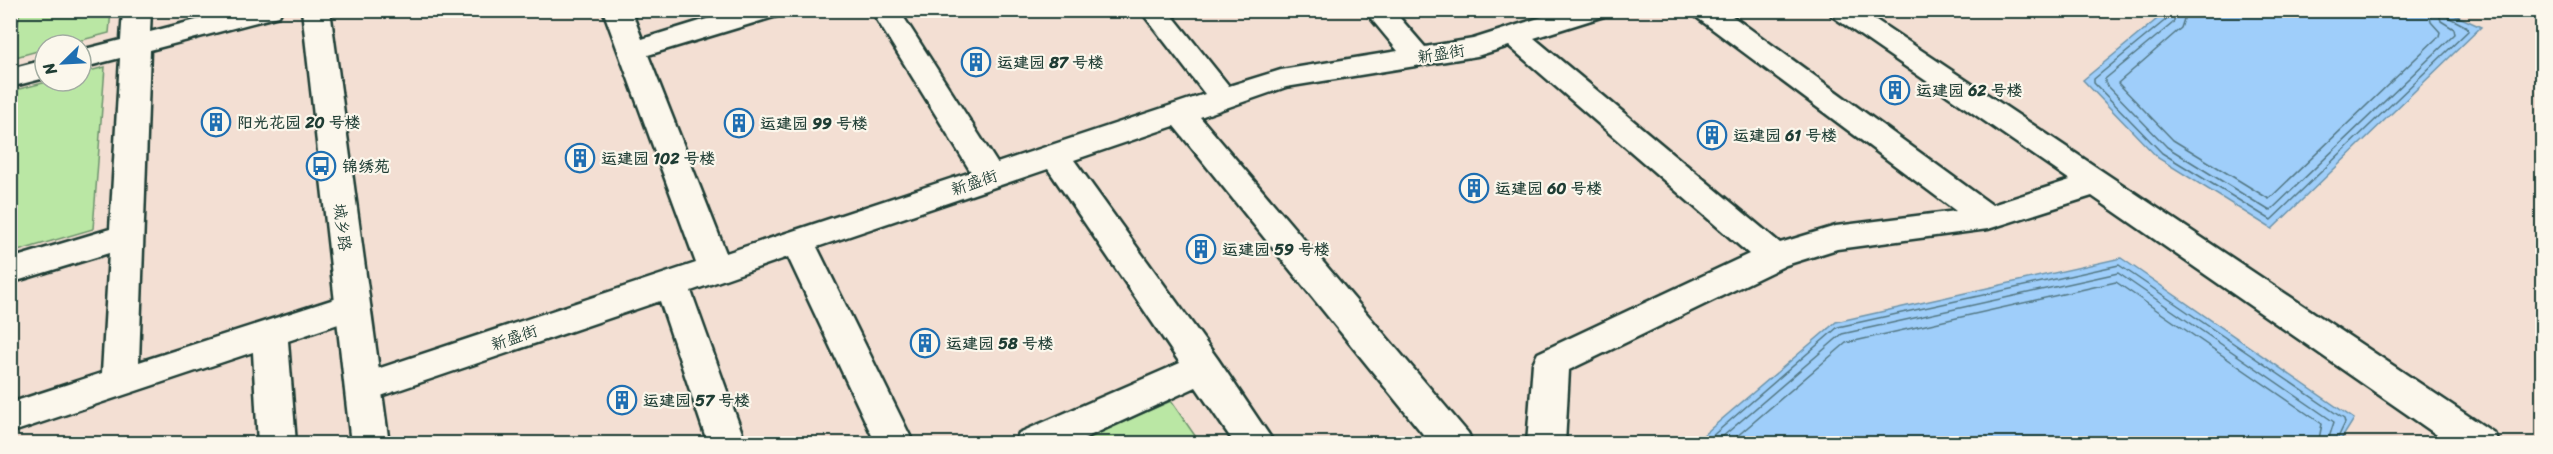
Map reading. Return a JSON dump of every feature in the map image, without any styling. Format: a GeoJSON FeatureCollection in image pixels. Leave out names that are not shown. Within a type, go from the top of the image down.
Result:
{"type":"FeatureCollection","features":[{"type":"Feature","properties":{"kind":"street"},"geometry":{"type":"LineString","coordinates":[[120,382],[137,10]]}},
{"type":"Feature","properties":{"kind":"street"},"geometry":{"type":"LineString","coordinates":[[93,56],[269,10]]}},
{"type":"Feature","properties":{"kind":"street","name":"城乡路"},"geometry":{"type":"LineString","coordinates":[[316,10],[370,444]]}},
{"type":"Feature","properties":{"kind":"street"},"geometry":{"type":"LineString","coordinates":[[617,10],[716,269]]}},
{"type":"Feature","properties":{"kind":"street"},"geometry":{"type":"LineString","coordinates":[[632,51],[767,10]]}},
{"type":"Feature","properties":{"kind":"street"},"geometry":{"type":"LineString","coordinates":[[885,10],[990,177]]}},
{"type":"Feature","properties":{"kind":"street"},"geometry":{"type":"LineString","coordinates":[[1153,10],[1223,98]]}},
{"type":"Feature","properties":{"kind":"street"},"geometry":{"type":"LineString","coordinates":[[1377,10],[1419,57]]}},
{"type":"Feature","properties":{"kind":"street","name":"新盛街"},"geometry":{"type":"LineString","coordinates":[[363,388],[1281,79],[1477,47],[1594,10]]}},
{"type":"Feature","properties":{"kind":"street"},"geometry":{"type":"LineString","coordinates":[[1705,10],[1988,218]]}},
{"type":"Feature","properties":{"kind":"street"},"geometry":{"type":"LineString","coordinates":[[1842,10],[2480,444]]}},
{"type":"Feature","properties":{"kind":"street"},"geometry":{"type":"LineString","coordinates":[[1515,36],[1774,257]]}},
{"type":"Feature","properties":{"kind":"street"},"geometry":{"type":"LineString","coordinates":[[10,78],[33,72]]}},
{"type":"Feature","properties":{"kind":"street"},"geometry":{"type":"LineString","coordinates":[[1180,113],[1454,444]]}},
{"type":"Feature","properties":{"kind":"street"},"geometry":{"type":"LineString","coordinates":[[1055,155],[1256,444]]}},
{"type":"Feature","properties":{"kind":"street"},"geometry":{"type":"LineString","coordinates":[[1546,444],[1551,363],[1774,257],[1836,238],[1988,218],[2096,183]]}},
{"type":"Feature","properties":{"kind":"street"},"geometry":{"type":"LineString","coordinates":[[10,271],[127,236]]}},
{"type":"Feature","properties":{"kind":"street"},"geometry":{"type":"LineString","coordinates":[[798,242],[896,444]]}},
{"type":"Feature","properties":{"kind":"street"},"geometry":{"type":"LineString","coordinates":[[671,284],[727,444]]}},
{"type":"Feature","properties":{"kind":"street"},"geometry":{"type":"LineString","coordinates":[[10,417],[352,306]]}},
{"type":"Feature","properties":{"kind":"street"},"geometry":{"type":"LineString","coordinates":[[270,333],[277,444]]}},
{"type":"Feature","properties":{"kind":"street"},"geometry":{"type":"LineString","coordinates":[[1033,444],[1204,368]]}},
{"type":"Feature","properties":{"kind":"green space"},"geometry":{"type":"Polygon","coordinates":[[[20,11],[111,11],[109,33],[93,37],[93,33],[33,33],[33,52],[12,58],[20,11]]]}},
{"type":"Feature","properties":{"kind":"green space"},"geometry":{"type":"Polygon","coordinates":[[[105,67],[93,229],[11,253],[11,91],[33,86],[33,93],[93,93],[93,70],[105,67]]]}},
{"type":"Feature","properties":{"kind":"green space"},"geometry":{"type":"Polygon","coordinates":[[[1171,401],[1200,443],[1075,443],[1171,401]]]}},
{"type":"Feature","properties":{"kind":"water"},"geometry":{"type":"Polygon","coordinates":[[[2167,11],[2446,11],[2481,27],[2272,229],[2158,158],[2083,80],[2167,11]]]}},
{"type":"Feature","properties":{"kind":"water"},"geometry":{"type":"Polygon","coordinates":[[[2121,258],[2354,419],[2339,443],[1694,443],[1836,322],[2121,258]]]}},
{"type":"Feature","properties":{"kind":"place","name":"运建园 87 号楼"},"geometry":{"type":"Point","coordinates":[976,62]}},
{"type":"Feature","properties":{"kind":"place","name":"运建园 62 号楼"},"geometry":{"type":"Point","coordinates":[1895,90]}},
{"type":"Feature","properties":{"kind":"place","name":"阳光花园 20 号楼"},"geometry":{"type":"Point","coordinates":[216,122]}},
{"type":"Feature","properties":{"kind":"place","name":"运建园 99 号楼"},"geometry":{"type":"Point","coordinates":[739,123]}},
{"type":"Feature","properties":{"kind":"place","name":"运建园 61 号楼"},"geometry":{"type":"Point","coordinates":[1712,135]}},
{"type":"Feature","properties":{"kind":"place","name":"运建园 102 号楼"},"geometry":{"type":"Point","coordinates":[580,158]}},
{"type":"Feature","properties":{"kind":"place","name":"锦绣苑"},"geometry":{"type":"Point","coordinates":[321,166]}},
{"type":"Feature","properties":{"kind":"place","name":"运建园 60 号楼"},"geometry":{"type":"Point","coordinates":[1474,188]}},
{"type":"Feature","properties":{"kind":"place","name":"运建园 59 号楼"},"geometry":{"type":"Point","coordinates":[1201,249]}},
{"type":"Feature","properties":{"kind":"place","name":"运建园 58 号楼"},"geometry":{"type":"Point","coordinates":[925,343]}},
{"type":"Feature","properties":{"kind":"place","name":"运建园 57 号楼"},"geometry":{"type":"Point","coordinates":[622,400]}}]}
